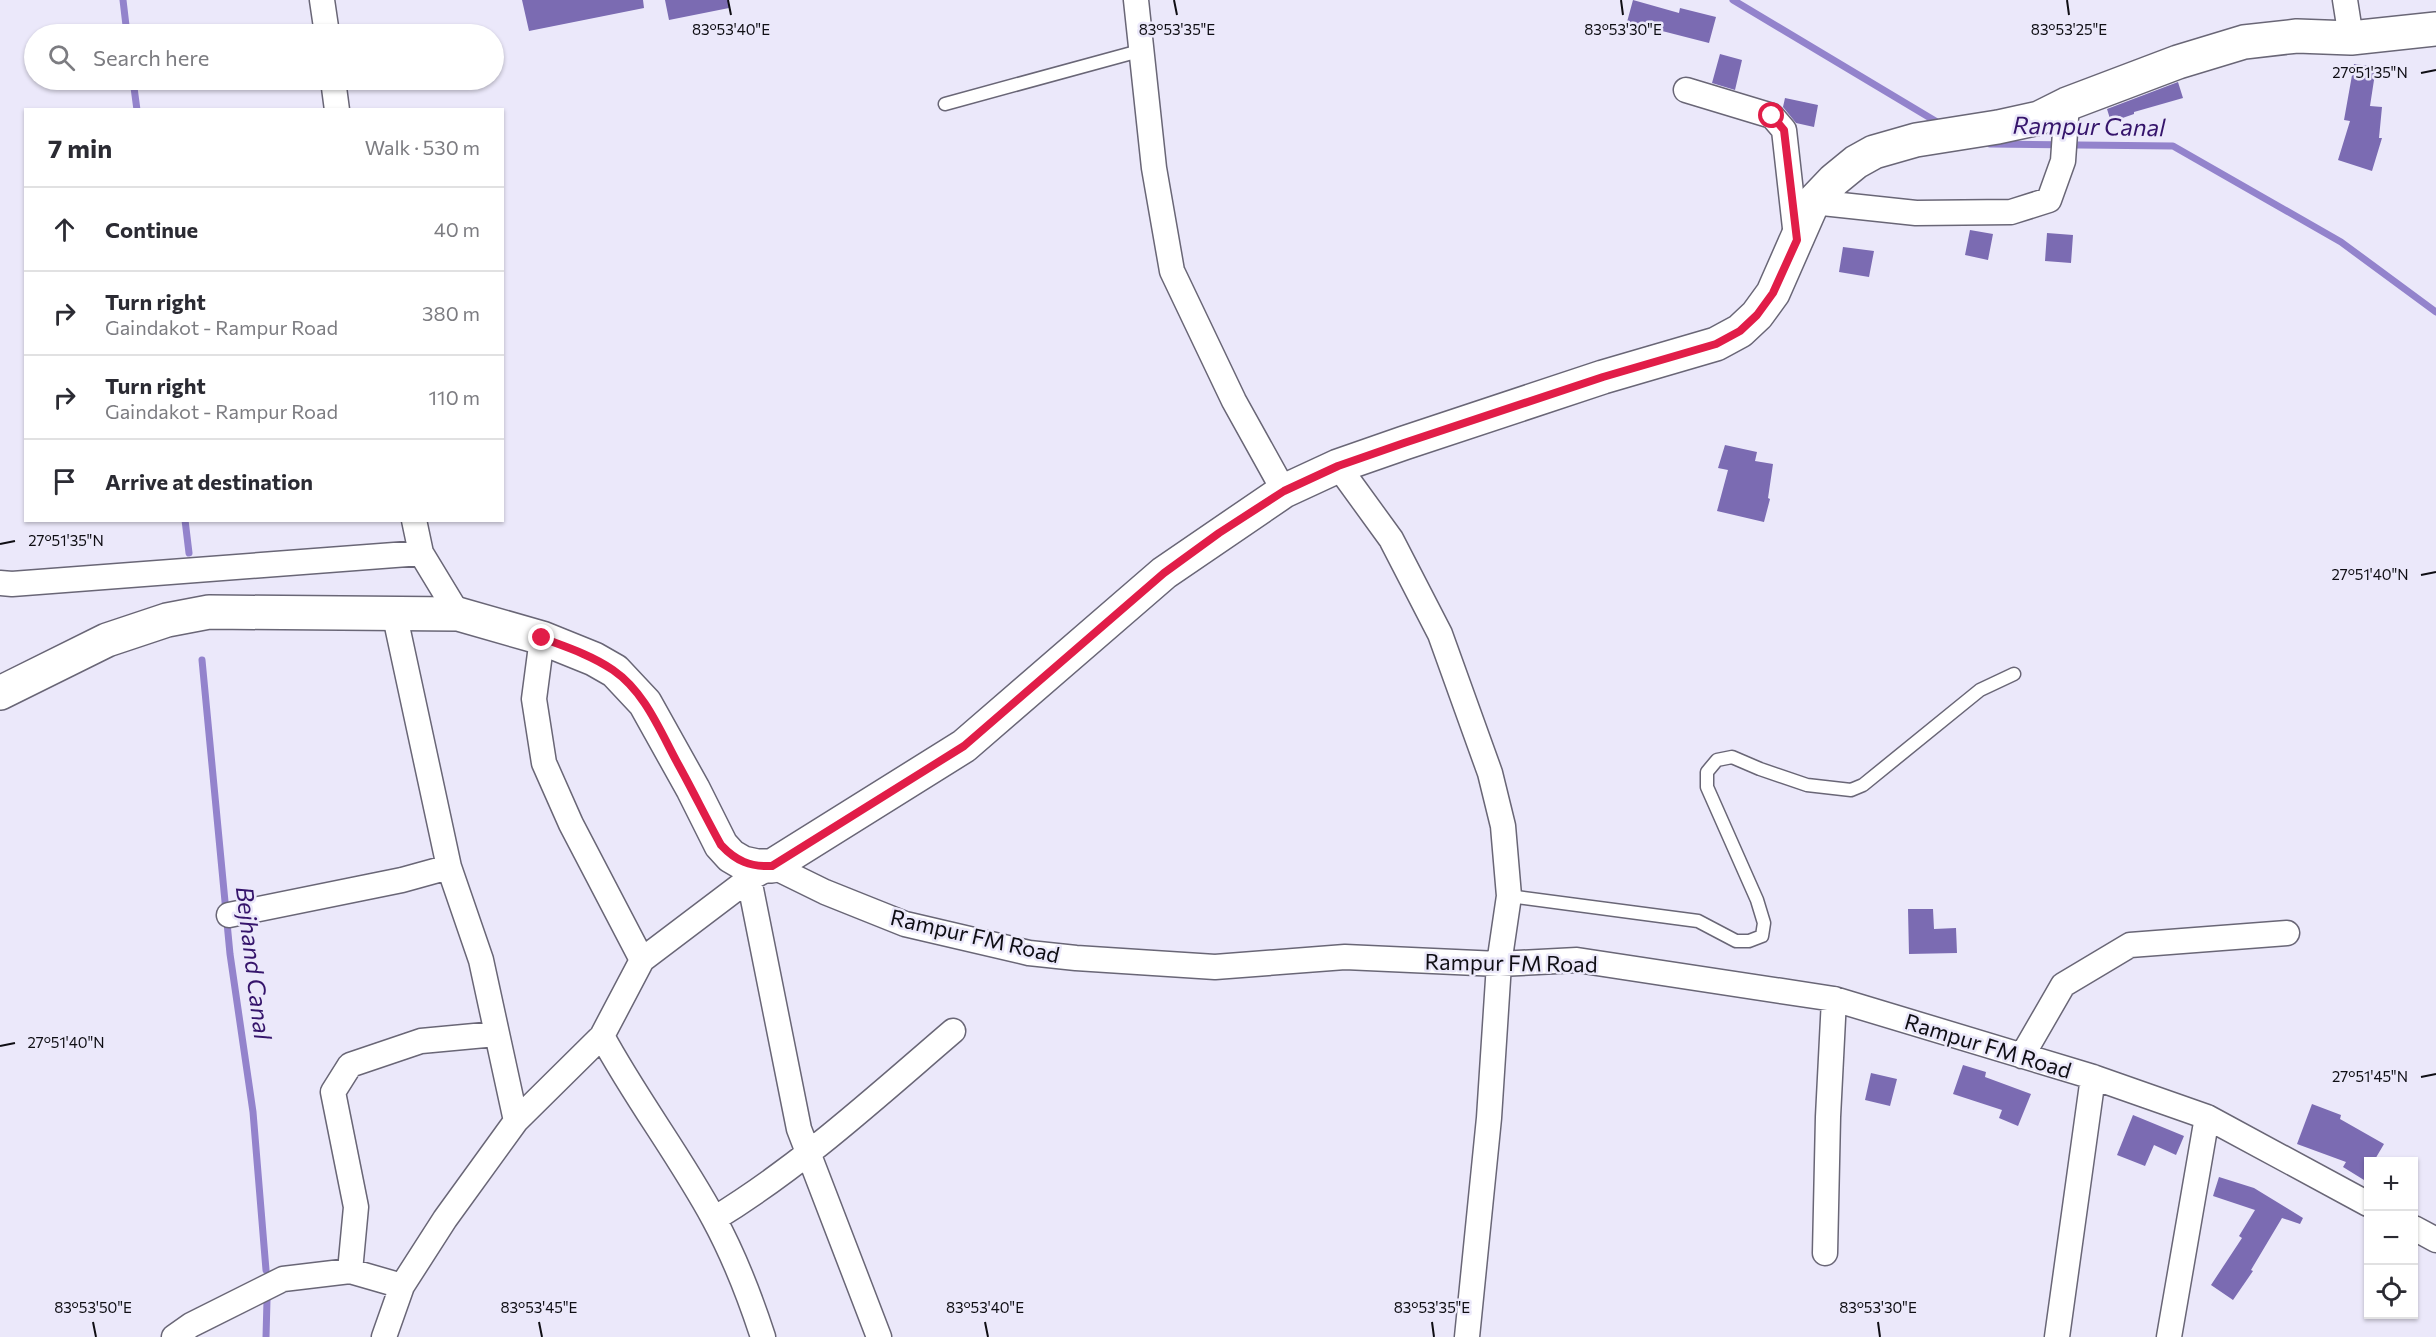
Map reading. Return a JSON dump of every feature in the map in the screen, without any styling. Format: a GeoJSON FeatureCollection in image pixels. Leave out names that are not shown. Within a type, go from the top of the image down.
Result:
{"type":"FeatureCollection","features":[{"type":"Feature","properties":{"kind":"main road"},"geometry":{"type":"LineString","coordinates":[[0,693],[107,640],[167,620],[209,612],[458,614],[542,638],[594,659],[615,671],[645,703],[721,845],[731,856],[743,863],[757,866],[760,872],[964,746],[1164,573],[1219,533],[1284,491],[1338,466],[1603,377],[1716,344],[1740,331],[1757,315],[1773,293],[1813,202],[1834,180],[1856,162],[1874,152],[1916,140],[2039,118],[2067,104],[2178,62],[2244,42],[2296,36],[2351,38],[2436,29]]}},
{"type":"Feature","properties":{"kind":"street"},"geometry":{"type":"LineString","coordinates":[[322,0],[326,24]]}},
{"type":"Feature","properties":{"kind":"street"},"geometry":{"type":"LineString","coordinates":[[1136,0],[1154,168],[1172,271],[1234,401],[1284,491]]}},
{"type":"Feature","properties":{"kind":"street"},"geometry":{"type":"LineString","coordinates":[[2344,0],[2351,38]]}},
{"type":"Feature","properties":{"kind":"street"},"geometry":{"type":"LineString","coordinates":[[334,90],[337,108]]}},
{"type":"Feature","properties":{"kind":"street"},"geometry":{"type":"LineString","coordinates":[[1686,90],[1772,116],[1784,130],[1797,240]]}},
{"type":"Feature","properties":{"kind":"street"},"geometry":{"type":"LineString","coordinates":[[1813,202],[1916,213],[2011,212],[2049,200],[2063,161],[2067,104]]}},
{"type":"Feature","properties":{"kind":"street"},"geometry":{"type":"LineString","coordinates":[[1338,466],[1391,539],[1440,633],[1490,773],[1503,826],[1509,896],[1499,964],[1489,1118],[1467,1337]]}},
{"type":"Feature","properties":{"kind":"street"},"geometry":{"type":"LineString","coordinates":[[414,522],[421,553],[458,614]]}},
{"type":"Feature","properties":{"kind":"street"},"geometry":{"type":"LineString","coordinates":[[0,583],[12,584],[421,553]]}},
{"type":"Feature","properties":{"kind":"street"},"geometry":{"type":"LineString","coordinates":[[394,612],[449,867],[481,960],[516,1121]]}},
{"type":"Feature","properties":{"kind":"street"},"geometry":{"type":"LineString","coordinates":[[542,638],[534,699],[543,763],[571,824],[642,960]]}},
{"type":"Feature","properties":{"kind":"street"},"geometry":{"type":"LineString","coordinates":[[229,915],[402,880],[449,867]]}},
{"type":"Feature","properties":{"kind":"street"},"geometry":{"type":"LineString","coordinates":[[384,1337],[402,1286],[445,1219],[516,1121],[602,1036],[642,960],[760,872],[799,1129],[879,1337]]}},
{"type":"Feature","properties":{"kind":"street","name":"Rampur FM Road"},"geometry":{"type":"LineString","coordinates":[[760,872],[825,892],[905,924],[1029,953],[1215,967],[1345,957],[1499,964],[1577,960],[1834,999],[2093,1077],[2207,1117],[2364,1202]]}},
{"type":"Feature","properties":{"kind":"street"},"geometry":{"type":"LineString","coordinates":[[2022,1056],[2063,986],[2130,945],[2287,933]]}},
{"type":"Feature","properties":{"kind":"street"},"geometry":{"type":"LineString","coordinates":[[1825,1253],[1828,1117],[1834,999]]}},
{"type":"Feature","properties":{"kind":"street"},"geometry":{"type":"LineString","coordinates":[[714,1220],[764,1189],[953,1031]]}},
{"type":"Feature","properties":{"kind":"street"},"geometry":{"type":"LineString","coordinates":[[350,1271],[356,1207],[333,1092],[350,1065],[421,1041],[496,1034]]}},
{"type":"Feature","properties":{"kind":"street"},"geometry":{"type":"LineString","coordinates":[[602,1036],[623,1074],[714,1220],[753,1305],[763,1337]]}},
{"type":"Feature","properties":{"kind":"street"},"geometry":{"type":"LineString","coordinates":[[2057,1337],[2093,1077]]}},
{"type":"Feature","properties":{"kind":"street"},"geometry":{"type":"LineString","coordinates":[[2169,1337],[2207,1117]]}},
{"type":"Feature","properties":{"kind":"street"},"geometry":{"type":"LineString","coordinates":[[2418,1230],[2436,1240]]}},
{"type":"Feature","properties":{"kind":"street"},"geometry":{"type":"LineString","coordinates":[[174,1337],[191,1325],[283,1279],[350,1271],[402,1286]]}},
{"type":"Feature","properties":{"kind":"lane"},"geometry":{"type":"LineString","coordinates":[[945,104],[1143,50]]}},
{"type":"Feature","properties":{"kind":"lane"},"geometry":{"type":"LineString","coordinates":[[1509,896],[1698,921],[1736,941],[1749,941],[1762,936],[1764,923],[1757,900],[1707,787],[1707,772],[1717,760],[1732,757],[1807,785],[1851,790],[1863,785],[1980,690],[2014,674]]}},
{"type":"Feature","properties":{"kind":"building"},"geometry":{"type":"Polygon","coordinates":[[[522,0],[643,0],[644,8],[529,31],[522,0]]]}},
{"type":"Feature","properties":{"kind":"building"},"geometry":{"type":"Polygon","coordinates":[[[665,0],[729,0],[729,8],[669,20],[665,0]]]}},
{"type":"Feature","properties":{"kind":"building"},"geometry":{"type":"Polygon","coordinates":[[[1633,0],[1679,13],[1680,8],[1716,17],[1709,43],[1627,22],[1633,0]]]}},
{"type":"Feature","properties":{"kind":"building"},"geometry":{"type":"Polygon","coordinates":[[[1720,54],[1742,60],[1735,90],[1712,83],[1720,54]]]}},
{"type":"Feature","properties":{"kind":"building"},"geometry":{"type":"Polygon","coordinates":[[[2354,64],[2376,67],[2370,106],[2382,107],[2379,138],[2382,138],[2372,171],[2338,160],[2350,121],[2344,120],[2354,64]]]}},
{"type":"Feature","properties":{"kind":"building"},"geometry":{"type":"Polygon","coordinates":[[[2178,82],[2183,98],[2134,112],[2134,114],[2111,122],[2107,109],[2178,82]]]}},
{"type":"Feature","properties":{"kind":"building"},"geometry":{"type":"Polygon","coordinates":[[[1785,98],[1818,105],[1814,127],[1796,123],[1783,107],[1785,98]]]}},
{"type":"Feature","properties":{"kind":"building"},"geometry":{"type":"Polygon","coordinates":[[[1970,230],[1993,234],[1988,260],[1965,255],[1970,230]]]}},
{"type":"Feature","properties":{"kind":"building"},"geometry":{"type":"Polygon","coordinates":[[[2047,233],[2073,235],[2071,263],[2045,261],[2047,233]]]}},
{"type":"Feature","properties":{"kind":"building"},"geometry":{"type":"Polygon","coordinates":[[[1843,247],[1874,251],[1869,277],[1839,272],[1843,247]]]}},
{"type":"Feature","properties":{"kind":"building"},"geometry":{"type":"Polygon","coordinates":[[[1725,445],[1757,452],[1755,461],[1773,464],[1768,498],[1770,499],[1764,522],[1717,511],[1728,470],[1718,468],[1725,445]]]}},
{"type":"Feature","properties":{"kind":"building"},"geometry":{"type":"Polygon","coordinates":[[[1908,909],[1933,909],[1934,929],[1956,928],[1957,953],[1909,954],[1908,909]]]}},
{"type":"Feature","properties":{"kind":"building"},"geometry":{"type":"Polygon","coordinates":[[[1963,1065],[1986,1072],[1985,1077],[2031,1094],[2018,1126],[1999,1118],[2002,1110],[1953,1094],[1963,1065]]]}},
{"type":"Feature","properties":{"kind":"building"},"geometry":{"type":"Polygon","coordinates":[[[1871,1073],[1897,1079],[1890,1106],[1865,1100],[1871,1073]]]}},
{"type":"Feature","properties":{"kind":"building"},"geometry":{"type":"Polygon","coordinates":[[[2312,1104],[2341,1115],[2340,1119],[2384,1144],[2376,1157],[2364,1157],[2364,1180],[2343,1167],[2346,1162],[2297,1144],[2312,1104]]]}},
{"type":"Feature","properties":{"kind":"building"},"geometry":{"type":"Polygon","coordinates":[[[2133,1115],[2184,1136],[2176,1155],[2154,1145],[2145,1166],[2117,1155],[2133,1115]]]}},
{"type":"Feature","properties":{"kind":"building"},"geometry":{"type":"Polygon","coordinates":[[[2219,1177],[2254,1188],[2303,1218],[2300,1224],[2282,1218],[2251,1270],[2253,1271],[2233,1300],[2211,1285],[2242,1238],[2239,1236],[2255,1210],[2213,1196],[2219,1177]]]}},
{"type":"Feature","properties":{"kind":"waterway","name":"Bejhand Canal"},"geometry":{"type":"LineString","coordinates":[[123,0],[126,24]]}},
{"type":"Feature","properties":{"kind":"waterway","name":"Rampur Canal"},"geometry":{"type":"LineString","coordinates":[[1733,0],[1942,125]]}},
{"type":"Feature","properties":{"kind":"waterway","name":"Bejhand Canal"},"geometry":{"type":"LineString","coordinates":[[134,90],[137,108]]}},
{"type":"Feature","properties":{"kind":"waterway","name":"Rampur Canal"},"geometry":{"type":"LineString","coordinates":[[1990,144],[2173,146],[2341,242],[2436,312]]}},
{"type":"Feature","properties":{"kind":"waterway","name":"Bejhand Canal"},"geometry":{"type":"LineString","coordinates":[[185,522],[189,553]]}},
{"type":"Feature","properties":{"kind":"waterway","name":"Bejhand Canal"},"geometry":{"type":"LineString","coordinates":[[202,660],[230,954],[253,1112],[266,1270]]}},
{"type":"Feature","properties":{"kind":"waterway","name":"Bejhand Canal"},"geometry":{"type":"LineString","coordinates":[[266,1337],[267,1300]]}},
{"type":"Feature","properties":{"kind":"route"},"geometry":{"type":"LineString","coordinates":[[542,638],[594,659],[615,671],[631,686],[645,703],[661,731],[721,845],[731,856],[743,863],[772,866],[898,785],[964,746],[1164,573],[1219,533],[1284,491],[1338,466],[1603,377],[1716,344],[1740,331],[1757,315],[1773,293],[1797,240],[1784,130],[1772,116]]}}]}
